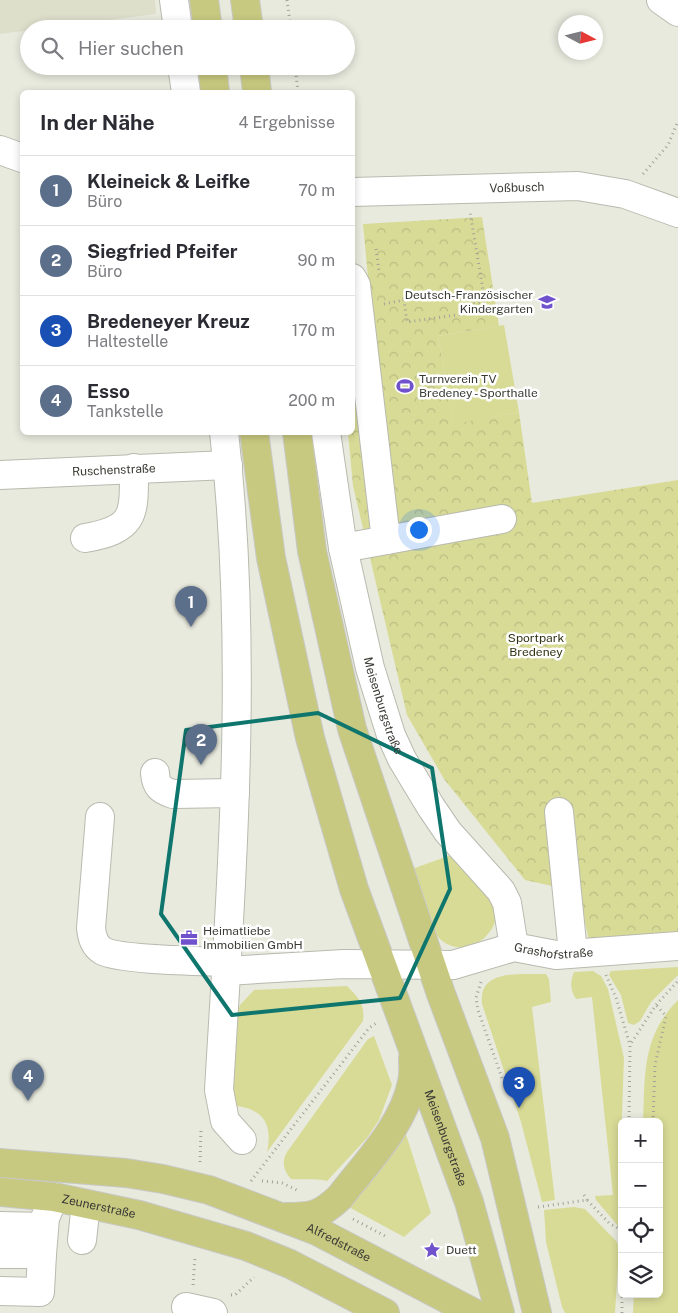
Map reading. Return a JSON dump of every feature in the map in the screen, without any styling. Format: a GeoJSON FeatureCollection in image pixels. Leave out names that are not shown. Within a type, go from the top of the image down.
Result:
{"type":"FeatureCollection","features":[{"type":"Feature","properties":{"kind":"main road"},"geometry":{"type":"LineString","coordinates":[[204,0],[207,20]]}},
{"type":"Feature","properties":{"kind":"main road"},"geometry":{"type":"LineString","coordinates":[[245,0],[248,20]]}},
{"type":"Feature","properties":{"kind":"main road"},"geometry":{"type":"LineString","coordinates":[[213,75],[216,90]]}},
{"type":"Feature","properties":{"kind":"main road"},"geometry":{"type":"LineString","coordinates":[[255,75],[257,90]]}},
{"type":"Feature","properties":{"kind":"main road","name":"Meisenburgstraße"},"geometry":{"type":"LineString","coordinates":[[254,435],[271,558],[310,738],[354,889],[413,1054],[469,1202],[500,1313]]}},
{"type":"Feature","properties":{"kind":"main road"},"geometry":{"type":"LineString","coordinates":[[297,435],[312,551],[352,729],[441,994],[495,1138],[537,1313]]}},
{"type":"Feature","properties":{"kind":"main road"},"geometry":{"type":"LineString","coordinates":[[284,1217],[311,1217],[330,1206],[340,1197],[392,1128],[405,1103],[412,1081],[413,1054]]}},
{"type":"Feature","properties":{"kind":"main road","name":"Alfredstraße"},"geometry":{"type":"LineString","coordinates":[[0,1163],[126,1173],[196,1187],[284,1217],[317,1231],[474,1313]]}},
{"type":"Feature","properties":{"kind":"main road","name":"Zeunerstraße"},"geometry":{"type":"LineString","coordinates":[[0,1192],[54,1197],[139,1215],[196,1232]]}},
{"type":"Feature","properties":{"kind":"main road"},"geometry":{"type":"LineString","coordinates":[[196,1232],[246,1246],[290,1264],[385,1313]]}},
{"type":"Feature","properties":{"kind":"street"},"geometry":{"type":"LineString","coordinates":[[174,0],[177,20]]}},
{"type":"Feature","properties":{"kind":"street"},"geometry":{"type":"LineString","coordinates":[[661,0],[678,12]]}},
{"type":"Feature","properties":{"kind":"street"},"geometry":{"type":"LineString","coordinates":[[183,75],[186,90]]}},
{"type":"Feature","properties":{"kind":"street"},"geometry":{"type":"LineString","coordinates":[[0,150],[20,157]]}},
{"type":"Feature","properties":{"kind":"street","name":"Voßbusch"},"geometry":{"type":"LineString","coordinates":[[355,192],[578,186],[625,194],[678,213]]}},
{"type":"Feature","properties":{"kind":"street"},"geometry":{"type":"LineString","coordinates":[[355,290],[386,540]]}},
{"type":"Feature","properties":{"kind":"street"},"geometry":{"type":"LineString","coordinates":[[224,435],[237,588],[238,719],[220,1090],[225,1120],[242,1140]]}},
{"type":"Feature","properties":{"kind":"street","name":"Meisenburgstraße"},"geometry":{"type":"LineString","coordinates":[[326,435],[343,548],[370,668],[391,735],[402,759],[448,832],[501,891],[508,910],[514,947]]}},
{"type":"Feature","properties":{"kind":"street","name":"Ruschenstraße"},"geometry":{"type":"LineString","coordinates":[[0,475],[228,465]]}},
{"type":"Feature","properties":{"kind":"street"},"geometry":{"type":"LineString","coordinates":[[86,538],[107,534],[124,526],[134,501],[134,468]]}},
{"type":"Feature","properties":{"kind":"street"},"geometry":{"type":"LineString","coordinates":[[343,548],[502,519]]}},
{"type":"Feature","properties":{"kind":"street"},"geometry":{"type":"LineString","coordinates":[[155,773],[156,784],[163,791],[173,794],[235,792]]}},
{"type":"Feature","properties":{"kind":"street"},"geometry":{"type":"LineString","coordinates":[[559,812],[573,953]]}},
{"type":"Feature","properties":{"kind":"street"},"geometry":{"type":"LineString","coordinates":[[100,818],[91,928],[92,939],[104,951],[226,966],[344,964],[432,966]]}},
{"type":"Feature","properties":{"kind":"street","name":"Grashofstraße"},"geometry":{"type":"LineString","coordinates":[[432,966],[453,965],[514,947],[556,956],[600,950],[678,946]]}},
{"type":"Feature","properties":{"kind":"street"},"geometry":{"type":"LineString","coordinates":[[0,1291],[40,1292],[45,1218],[54,1197]]}},
{"type":"Feature","properties":{"kind":"street"},"geometry":{"type":"LineString","coordinates":[[82,1240],[86,1204]]}},
{"type":"Feature","properties":{"kind":"street"},"geometry":{"type":"LineString","coordinates":[[0,1226],[44,1227]]}},
{"type":"Feature","properties":{"kind":"street"},"geometry":{"type":"LineString","coordinates":[[0,1254],[42,1254]]}},
{"type":"Feature","properties":{"kind":"path"},"geometry":{"type":"LineString","coordinates":[[287,0],[290,20]]}},
{"type":"Feature","properties":{"kind":"path"},"geometry":{"type":"LineString","coordinates":[[296,75],[298,90]]}},
{"type":"Feature","properties":{"kind":"path"},"geometry":{"type":"LineString","coordinates":[[625,194],[668,145],[678,121]]}},
{"type":"Feature","properties":{"kind":"path"},"geometry":{"type":"LineString","coordinates":[[383,297],[384,304],[404,300],[407,322],[463,314],[462,305],[485,302],[470,212]]}},
{"type":"Feature","properties":{"kind":"path"},"geometry":{"type":"LineString","coordinates":[[355,282],[380,283],[376,249]]}},
{"type":"Feature","properties":{"kind":"path"},"geometry":{"type":"LineString","coordinates":[[600,950],[605,973],[616,998],[630,1045],[629,1118]]}},
{"type":"Feature","properties":{"kind":"path"},"geometry":{"type":"LineString","coordinates":[[441,994],[482,980],[476,998],[478,1010],[506,1089]]}},
{"type":"Feature","properties":{"kind":"path"},"geometry":{"type":"LineString","coordinates":[[630,1045],[656,1005],[678,981]]}},
{"type":"Feature","properties":{"kind":"path"},"geometry":{"type":"LineString","coordinates":[[653,1118],[655,1065],[666,1016],[656,1005]]}},
{"type":"Feature","properties":{"kind":"path"},"geometry":{"type":"LineString","coordinates":[[244,1179],[252,1181],[369,1028],[398,1009]]}},
{"type":"Feature","properties":{"kind":"path"},"geometry":{"type":"LineString","coordinates":[[584,1195],[610,1224],[618,1228]]}},
{"type":"Feature","properties":{"kind":"path"},"geometry":{"type":"LineString","coordinates":[[535,1198],[539,1217]]}},
{"type":"Feature","properties":{"kind":"path"},"geometry":{"type":"LineString","coordinates":[[537,1207],[587,1200]]}},
{"type":"Feature","properties":{"kind":"path"},"geometry":{"type":"LineString","coordinates":[[196,1232],[204,1307],[235,1296],[258,1273]]}},
{"type":"Feature","properties":{"kind":"path"},"geometry":{"type":"LineString","coordinates":[[622,1298],[622,1313]]}},
{"type":"Feature","properties":{"kind":"highlighted area"},"geometry":{"type":"Polygon","coordinates":[[[318,713],[432,768],[450,889],[400,998],[232,1015],[161,914],[186,730],[318,713]]]}},
{"type":"Feature","properties":{"kind":"shaded area"},"geometry":{"type":"Polygon","coordinates":[[[0,0],[155,0],[156,14],[109,20],[20,20],[20,31],[0,34],[0,0]]]}},
{"type":"Feature","properties":{"kind":"green space","name":"Sportpark Bredeney"},"geometry":{"type":"Polygon","coordinates":[[[482,217],[499,326],[438,336],[454,424],[519,412],[532,503],[678,480],[678,944],[591,951],[579,892],[525,880],[444,779],[407,715],[353,486],[348,435],[355,435],[355,345],[374,342],[363,224],[482,217]]]}},
{"type":"Feature","properties":{"kind":"green space"},"geometry":{"type":"Polygon","coordinates":[[[504,325],[519,412],[454,425],[438,336],[504,325]]]}},
{"type":"Feature","properties":{"kind":"green space"},"geometry":{"type":"Polygon","coordinates":[[[454,854],[495,901],[497,913],[494,924],[488,934],[470,946],[448,945],[438,937],[426,914],[412,869],[454,854]]]}},
{"type":"Feature","properties":{"kind":"green space"},"geometry":{"type":"Polygon","coordinates":[[[678,967],[678,975],[651,1002],[640,1021],[634,1025],[628,1023],[621,995],[609,975],[611,971],[678,967]]]}},
{"type":"Feature","properties":{"kind":"green space"},"geometry":{"type":"Polygon","coordinates":[[[593,971],[601,976],[608,989],[624,1058],[622,1118],[618,1118],[618,1226],[596,1200],[595,1196],[613,1195],[592,997],[576,999],[571,986],[574,972],[593,971]]]}},
{"type":"Feature","properties":{"kind":"green space"},"geometry":{"type":"Polygon","coordinates":[[[514,974],[546,974],[549,979],[551,1002],[532,1007],[555,1200],[542,1202],[521,1122],[482,1004],[483,992],[487,984],[494,979],[514,974]]]}},
{"type":"Feature","properties":{"kind":"green space"},"geometry":{"type":"Polygon","coordinates":[[[347,986],[355,994],[362,1006],[363,1021],[267,1152],[268,1131],[262,1117],[248,1109],[228,1105],[232,1029],[240,1005],[254,990],[347,986]]]}},
{"type":"Feature","properties":{"kind":"green space"},"geometry":{"type":"Polygon","coordinates":[[[678,1000],[678,1313],[633,1313],[634,1298],[663,1298],[663,1118],[643,1118],[645,1072],[648,1056],[658,1028],[666,1014],[678,1000]]]}},
{"type":"Feature","properties":{"kind":"green space"},"geometry":{"type":"Polygon","coordinates":[[[374,1036],[392,1085],[379,1120],[367,1138],[327,1181],[291,1179],[284,1166],[287,1152],[368,1039],[374,1036]]]}},
{"type":"Feature","properties":{"kind":"green space"},"geometry":{"type":"Polygon","coordinates":[[[403,1125],[431,1213],[404,1237],[347,1206],[403,1125]]]}},
{"type":"Feature","properties":{"kind":"green space"},"geometry":{"type":"Polygon","coordinates":[[[574,1207],[585,1209],[617,1242],[618,1266],[615,1313],[565,1313],[546,1242],[544,1210],[574,1207]]]}},
{"type":"Feature","properties":{"kind":"place","name":"Deutsch-Französischer Kindergarten"},"geometry":{"type":"Point","coordinates":[547,302]}},
{"type":"Feature","properties":{"kind":"place","name":"Turnverein TV Bredeney - Sporthalle"},"geometry":{"type":"Point","coordinates":[405,386]}},
{"type":"Feature","properties":{"kind":"place","name":"Kleineick & Leifke"},"geometry":{"type":"Point","coordinates":[191,627]}},
{"type":"Feature","properties":{"kind":"place","name":"Siegfried Pfeifer"},"geometry":{"type":"Point","coordinates":[201,765]}},
{"type":"Feature","properties":{"kind":"place","name":"Heimatliebe Immobilien GmbH"},"geometry":{"type":"Point","coordinates":[189,938]}},
{"type":"Feature","properties":{"kind":"place","name":"Esso"},"geometry":{"type":"Point","coordinates":[28,1101]}},
{"type":"Feature","properties":{"kind":"place","name":"Bredeneyer Kreuz"},"geometry":{"type":"Point","coordinates":[519,1108]}},
{"type":"Feature","properties":{"kind":"place","name":"Duett"},"geometry":{"type":"Point","coordinates":[432,1250]}}]}
